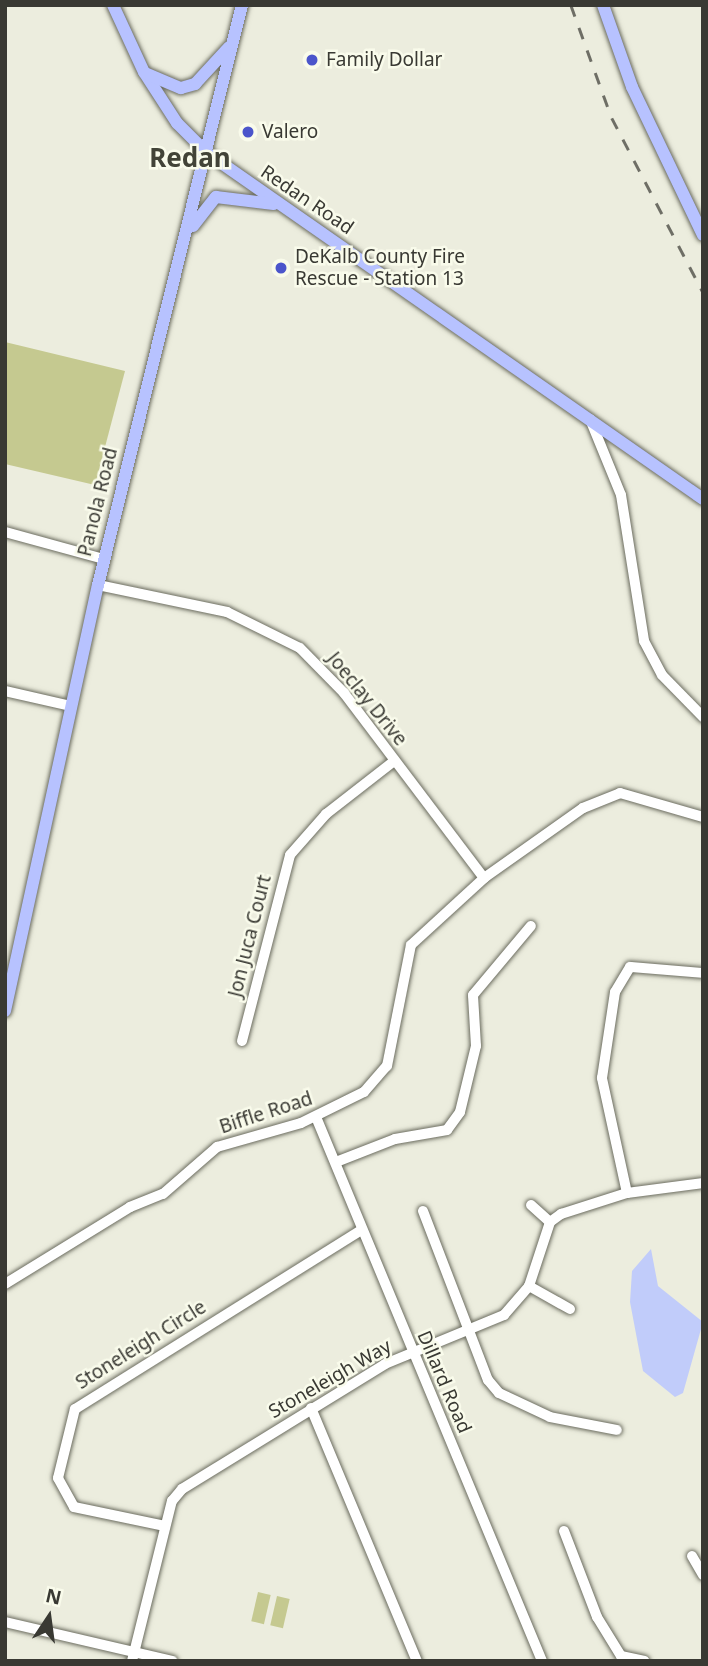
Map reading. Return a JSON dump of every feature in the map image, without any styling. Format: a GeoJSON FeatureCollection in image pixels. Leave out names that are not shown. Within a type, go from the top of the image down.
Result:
{"type":"FeatureCollection","features":[{"type":"Feature","properties":{"kind":"main road","name":"Redan Road"},"geometry":{"type":"LineString","coordinates":[[113,5],[144,72],[177,123],[207,153],[703,499]]}},
{"type":"Feature","properties":{"kind":"main road","name":"Panola Road"},"geometry":{"type":"LineString","coordinates":[[5,1012],[97,585],[242,5]]}},
{"type":"Feature","properties":{"kind":"main road"},"geometry":{"type":"LineString","coordinates":[[603,5],[632,88],[703,235]]}},
{"type":"Feature","properties":{"kind":"main road"},"geometry":{"type":"LineString","coordinates":[[144,72],[181,88],[195,84],[234,41]]}},
{"type":"Feature","properties":{"kind":"main road"},"geometry":{"type":"LineString","coordinates":[[183,249],[216,197],[281,206]]}},
{"type":"Feature","properties":{"kind":"street"},"geometry":{"type":"LineString","coordinates":[[590,419],[621,495],[644,641],[662,675],[703,717]]}},
{"type":"Feature","properties":{"kind":"street"},"geometry":{"type":"LineString","coordinates":[[5,532],[104,559]]}},
{"type":"Feature","properties":{"kind":"street","name":"Joeclay Drive"},"geometry":{"type":"LineString","coordinates":[[97,585],[227,612],[272,630],[322,668],[484,878]]}},
{"type":"Feature","properties":{"kind":"street"},"geometry":{"type":"LineString","coordinates":[[5,691],[71,706]]}},
{"type":"Feature","properties":{"kind":"street","name":"Jon Juca Court"},"geometry":{"type":"LineString","coordinates":[[243,1041],[290,855],[326,814],[394,761]]}},
{"type":"Feature","properties":{"kind":"street","name":"Biffle Road"},"geometry":{"type":"LineString","coordinates":[[5,1284],[130,1207],[163,1194],[216,1147],[316,1117],[380,1077],[397,1032],[402,971],[411,946],[484,878],[583,808],[620,793],[703,817]]}},
{"type":"Feature","properties":{"kind":"street"},"geometry":{"type":"LineString","coordinates":[[336,1162],[395,1139],[447,1130],[460,1112],[476,1046],[473,995],[531,926]]}},
{"type":"Feature","properties":{"kind":"street"},"geometry":{"type":"LineString","coordinates":[[627,1193],[602,1078],[615,992],[630,967],[703,973]]}},
{"type":"Feature","properties":{"kind":"street","name":"Dillard Road"},"geometry":{"type":"LineString","coordinates":[[316,1117],[336,1162],[360,1231],[542,1661]]}},
{"type":"Feature","properties":{"kind":"street"},"geometry":{"type":"LineString","coordinates":[[531,1205],[550,1222],[627,1193],[703,1184]]}},
{"type":"Feature","properties":{"kind":"street"},"geometry":{"type":"LineString","coordinates":[[422,1211],[488,1380],[508,1399],[550,1417],[617,1430]]}},
{"type":"Feature","properties":{"kind":"street","name":"Stoneleigh Way"},"geometry":{"type":"LineString","coordinates":[[133,1656],[165,1526],[182,1489],[311,1408],[413,1352],[504,1315],[529,1286],[550,1222]]}},
{"type":"Feature","properties":{"kind":"street","name":"Stoneleigh Circle"},"geometry":{"type":"LineString","coordinates":[[165,1526],[74,1507],[58,1478],[75,1409],[360,1231]]}},
{"type":"Feature","properties":{"kind":"street"},"geometry":{"type":"LineString","coordinates":[[529,1286],[570,1310]]}},
{"type":"Feature","properties":{"kind":"street"},"geometry":{"type":"LineString","coordinates":[[311,1408],[417,1661]]}},
{"type":"Feature","properties":{"kind":"street"},"geometry":{"type":"LineString","coordinates":[[564,1531],[597,1617],[621,1656],[644,1661]]}},
{"type":"Feature","properties":{"kind":"street"},"geometry":{"type":"LineString","coordinates":[[692,1556],[703,1575]]}},
{"type":"Feature","properties":{"kind":"street"},"geometry":{"type":"LineString","coordinates":[[5,1622],[133,1656],[173,1661]]}},
{"type":"Feature","properties":{"kind":"green space"},"geometry":{"type":"Polygon","coordinates":[[[5,342],[125,371],[95,485],[5,464],[5,342]]]}},
{"type":"Feature","properties":{"kind":"green space"},"geometry":{"type":"Polygon","coordinates":[[[258,1592],[271,1595],[264,1624],[251,1621],[258,1592]]]}},
{"type":"Feature","properties":{"kind":"green space"},"geometry":{"type":"Polygon","coordinates":[[[277,1596],[290,1599],[283,1628],[270,1625],[277,1596]]]}},
{"type":"Feature","properties":{"kind":"water"},"geometry":{"type":"Polygon","coordinates":[[[651,1249],[658,1286],[703,1322],[683,1393],[675,1397],[643,1371],[630,1302],[632,1271],[651,1249]]]}},
{"type":"Feature","properties":{"kind":"railway"},"geometry":{"type":"LineString","coordinates":[[571,5],[612,118],[703,292]]}},
{"type":"Feature","properties":{"kind":"place","name":"Family Dollar"},"geometry":{"type":"Point","coordinates":[312,60]}},
{"type":"Feature","properties":{"kind":"place","name":"Valero"},"geometry":{"type":"Point","coordinates":[248,132]}},
{"type":"Feature","properties":{"kind":"place","name":"DeKalb County Fire Rescue - Station 13"},"geometry":{"type":"Point","coordinates":[281,268]}},
{"type":"Feature","properties":{"kind":"district","name":"Redan"},"geometry":{"type":"Point","coordinates":[190,158]}}]}
